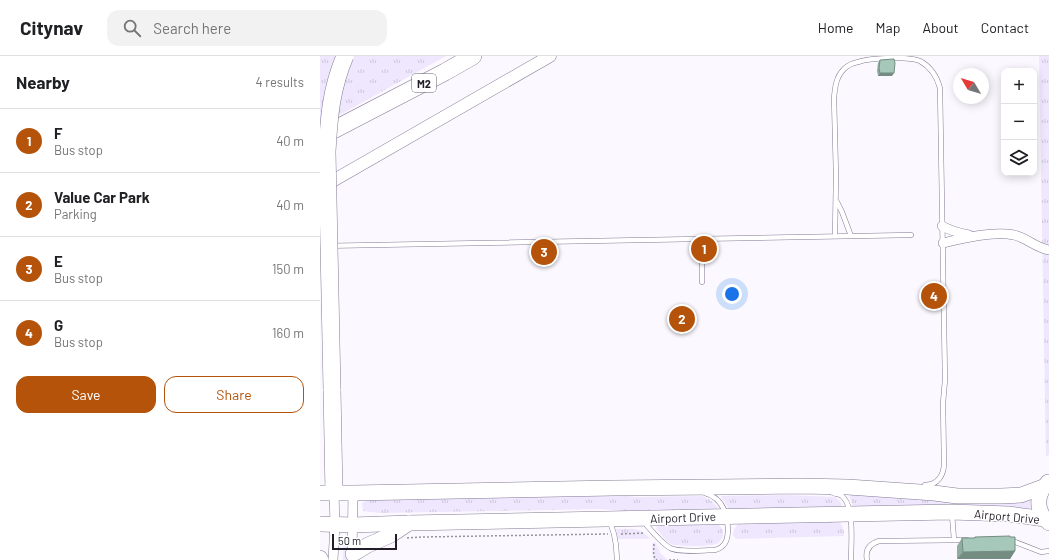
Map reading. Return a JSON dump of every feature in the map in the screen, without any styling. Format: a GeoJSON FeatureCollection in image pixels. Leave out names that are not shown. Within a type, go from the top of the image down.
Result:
{"type":"FeatureCollection","features":[{"type":"Feature","properties":{"kind":"highway"},"geometry":{"type":"LineString","coordinates":[[327,493],[326,473],[332,389],[327,152],[330,106],[345,56]]}},
{"type":"Feature","properties":{"kind":"highway","name":"M2"},"geometry":{"type":"LineString","coordinates":[[373,109],[473,56]]}},
{"type":"Feature","properties":{"kind":"highway"},"geometry":{"type":"LineString","coordinates":[[320,137],[373,109]]}},
{"type":"Feature","properties":{"kind":"highway"},"geometry":{"type":"LineString","coordinates":[[320,144],[373,109]]}},
{"type":"Feature","properties":{"kind":"main road","name":"Airport Drive"},"geometry":{"type":"LineString","coordinates":[[327,493],[762,486],[848,487],[975,496],[1001,496],[1021,495],[1046,484]]}},
{"type":"Feature","properties":{"kind":"main road"},"geometry":{"type":"LineString","coordinates":[[1046,484],[1039,498],[1038,504],[1047,521]]}},
{"type":"Feature","properties":{"kind":"main road","name":"Airport Drive"},"geometry":{"type":"LineString","coordinates":[[327,524],[353,525],[409,522],[640,519],[951,512],[1009,514],[1047,521]]}},
{"type":"Feature","properties":{"kind":"main road"},"geometry":{"type":"LineString","coordinates":[[352,557],[368,545],[390,535],[409,522]]}},
{"type":"Feature","properties":{"kind":"street"},"geometry":{"type":"LineString","coordinates":[[320,188],[550,56]]}},
{"type":"Feature","properties":{"kind":"street"},"geometry":{"type":"LineString","coordinates":[[942,226],[957,233],[978,236]]}},
{"type":"Feature","properties":{"kind":"street"},"geometry":{"type":"LineString","coordinates":[[943,243],[978,236],[998,234],[1016,235],[1041,248],[1049,250]]}},
{"type":"Feature","properties":{"kind":"street"},"geometry":{"type":"LineString","coordinates":[[327,493],[327,524],[333,560]]}},
{"type":"Feature","properties":{"kind":"street"},"geometry":{"type":"LineString","coordinates":[[352,557],[353,493]]}},
{"type":"Feature","properties":{"kind":"lane"},"geometry":{"type":"LineString","coordinates":[[835,236],[836,201],[834,98],[836,81],[844,69],[850,64],[856,62],[875,59],[912,59],[919,61],[926,65],[935,75],[940,88],[946,380],[943,403],[944,471],[942,476],[936,482],[929,485],[920,485]]}},
{"type":"Feature","properties":{"kind":"lane"},"geometry":{"type":"LineString","coordinates":[[836,201],[851,236]]}},
{"type":"Feature","properties":{"kind":"lane"},"geometry":{"type":"LineString","coordinates":[[320,246],[911,235]]}},
{"type":"Feature","properties":{"kind":"lane"},"geometry":{"type":"LineString","coordinates":[[702,260],[702,282]]}},
{"type":"Feature","properties":{"kind":"lane"},"geometry":{"type":"LineString","coordinates":[[848,487],[876,484]]}},
{"type":"Feature","properties":{"kind":"lane"},"geometry":{"type":"LineString","coordinates":[[762,486],[790,491]]}},
{"type":"Feature","properties":{"kind":"lane"},"geometry":{"type":"LineString","coordinates":[[631,488],[658,493]]}},
{"type":"Feature","properties":{"kind":"lane"},"geometry":{"type":"LineString","coordinates":[[640,519],[671,548],[678,550],[714,550],[722,546],[727,540],[727,516],[719,502],[713,496],[706,493],[699,493]]}},
{"type":"Feature","properties":{"kind":"lane"},"geometry":{"type":"LineString","coordinates":[[826,493],[834,493],[843,497],[851,514],[852,560]]}},
{"type":"Feature","properties":{"kind":"lane"},"geometry":{"type":"LineString","coordinates":[[951,512],[954,540]]}},
{"type":"Feature","properties":{"kind":"lane"},"geometry":{"type":"LineString","coordinates":[[608,519],[614,534],[616,559]]}},
{"type":"Feature","properties":{"kind":"lane"},"geometry":{"type":"LineString","coordinates":[[866,560],[867,549],[870,545],[876,542],[976,539]]}},
{"type":"Feature","properties":{"kind":"lane"},"geometry":{"type":"LineString","coordinates":[[1004,539],[1041,552],[1049,551]]}},
{"type":"Feature","properties":{"kind":"path"},"geometry":{"type":"LineString","coordinates":[[406,538],[646,533]]}},
{"type":"Feature","properties":{"kind":"path"},"geometry":{"type":"LineString","coordinates":[[654,542],[654,556],[657,560]]}},
{"type":"Feature","properties":{"kind":"path"},"geometry":{"type":"LineString","coordinates":[[669,560],[678,560]]}},
{"type":"Feature","properties":{"kind":"green space"},"geometry":{"type":"Polygon","coordinates":[[[320,56],[446,56],[320,126],[320,56]]]}},
{"type":"Feature","properties":{"kind":"green space"},"geometry":{"type":"Polygon","coordinates":[[[1039,56],[1049,56],[1049,455],[1046,456],[1039,56]]]}},
{"type":"Feature","properties":{"kind":"green space"},"geometry":{"type":"Polygon","coordinates":[[[612,494],[636,497],[702,496],[709,499],[718,507],[714,512],[647,513],[600,509],[380,513],[363,511],[362,503],[378,499],[612,494]]]}},
{"type":"Feature","properties":{"kind":"green space"},"geometry":{"type":"Polygon","coordinates":[[[849,494],[1032,498],[1031,510],[853,507],[849,494]]]}},
{"type":"Feature","properties":{"kind":"green space"},"geometry":{"type":"Polygon","coordinates":[[[788,495],[835,497],[842,505],[839,510],[729,509],[721,497],[722,496],[788,495]]]}},
{"type":"Feature","properties":{"kind":"green space"},"geometry":{"type":"Polygon","coordinates":[[[836,520],[843,526],[844,536],[736,539],[733,535],[734,529],[738,524],[836,520]]]}},
{"type":"Feature","properties":{"kind":"green space"},"geometry":{"type":"Polygon","coordinates":[[[664,523],[716,523],[722,529],[723,535],[722,539],[715,544],[694,546],[674,545],[666,541],[656,528],[664,523]]]}},
{"type":"Feature","properties":{"kind":"green space"},"geometry":{"type":"Polygon","coordinates":[[[616,529],[639,530],[650,539],[618,539],[616,529]]]}},
{"type":"Feature","properties":{"kind":"green space"},"geometry":{"type":"Polygon","coordinates":[[[347,536],[347,560],[343,560],[344,537],[347,536]]]}},
{"type":"Feature","properties":{"kind":"green space"},"geometry":{"type":"Polygon","coordinates":[[[655,542],[661,554],[667,560],[653,560],[652,543],[655,542]]]}},
{"type":"Feature","properties":{"kind":"building"},"geometry":{"type":"Polygon","coordinates":[[[894,59],[894,73],[880,73],[880,60],[894,59]]]}},
{"type":"Feature","properties":{"kind":"building"},"geometry":{"type":"Polygon","coordinates":[[[699,240],[714,240],[715,245],[713,253],[699,253],[699,240]]]}},
{"type":"Feature","properties":{"kind":"building"},"geometry":{"type":"Polygon","coordinates":[[[538,243],[553,243],[553,256],[538,256],[538,243]]]}},
{"type":"Feature","properties":{"kind":"building"},"geometry":{"type":"Polygon","coordinates":[[[941,285],[942,300],[929,300],[929,286],[941,285]]]}},
{"type":"Feature","properties":{"kind":"building"},"geometry":{"type":"Polygon","coordinates":[[[1015,537],[1015,551],[963,552],[962,538],[1015,537]]]}},
{"type":"Feature","properties":{"kind":"place","name":"F"},"geometry":{"type":"Point","coordinates":[704,249]}},
{"type":"Feature","properties":{"kind":"place","name":"E"},"geometry":{"type":"Point","coordinates":[544,252]}},
{"type":"Feature","properties":{"kind":"place","name":"G"},"geometry":{"type":"Point","coordinates":[934,296]}},
{"type":"Feature","properties":{"kind":"place","name":"Value Car Park"},"geometry":{"type":"Point","coordinates":[682,319]}}]}
